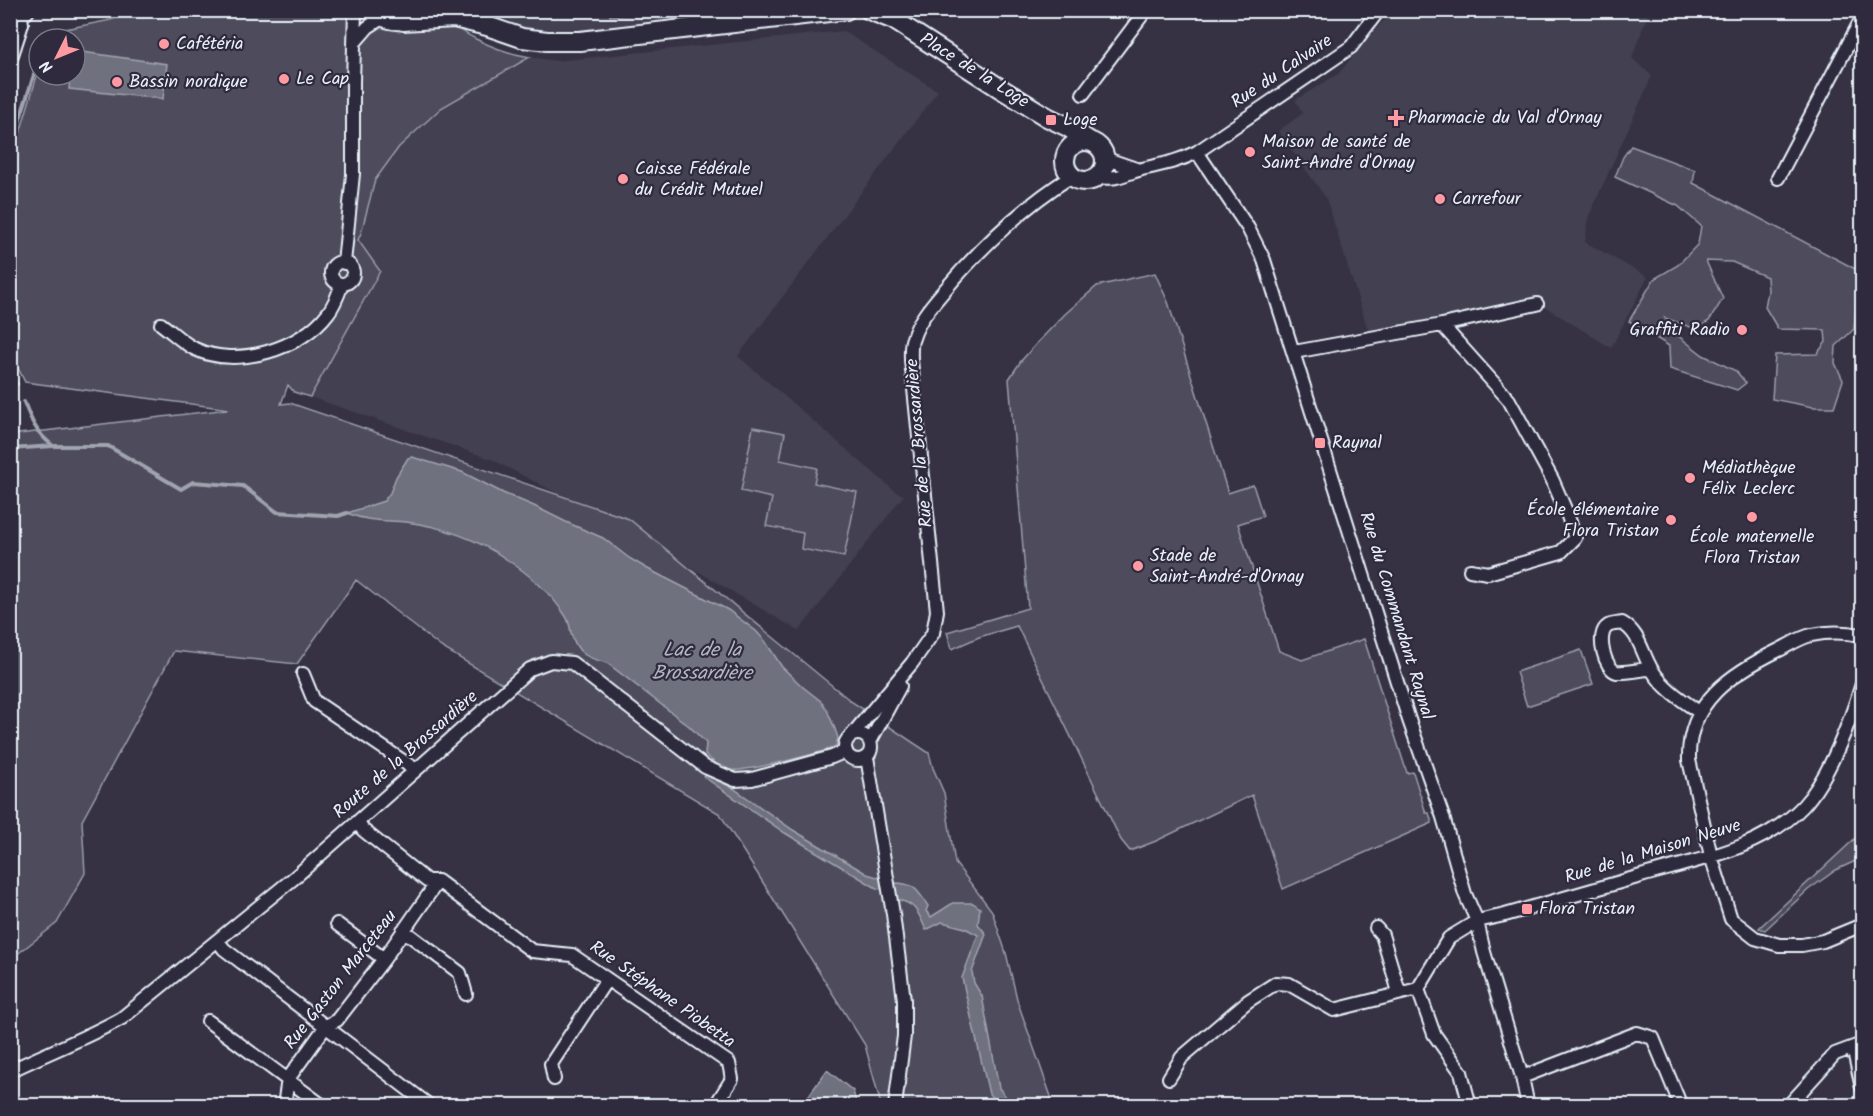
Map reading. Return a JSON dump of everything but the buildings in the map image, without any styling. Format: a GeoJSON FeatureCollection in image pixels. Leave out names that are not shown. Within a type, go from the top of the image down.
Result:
{"type":"FeatureCollection","features":[{"type":"Feature","properties":{"kind":"street"},"geometry":{"type":"LineString","coordinates":[[161,324],[194,349],[215,356],[258,356],[298,338],[327,315],[336,301],[342,284],[335,282],[332,272],[335,266],[345,263],[353,174],[355,10]]}},
{"type":"Feature","properties":{"kind":"street"},"geometry":{"type":"LineString","coordinates":[[402,21],[415,16],[420,10]]}},
{"type":"Feature","properties":{"kind":"street"},"geometry":{"type":"LineString","coordinates":[[463,10],[487,26]]}},
{"type":"Feature","properties":{"kind":"street"},"geometry":{"type":"LineString","coordinates":[[355,42],[377,14],[402,21],[454,18],[522,38],[580,41],[846,10]]}},
{"type":"Feature","properties":{"kind":"street","name":"Place de la Loge"},"geometry":{"type":"LineString","coordinates":[[869,10],[894,20],[998,87],[1091,142]]}},
{"type":"Feature","properties":{"kind":"street"},"geometry":{"type":"LineString","coordinates":[[1083,94],[1146,10]]}},
{"type":"Feature","properties":{"kind":"street","name":"Rue du Calvaire"},"geometry":{"type":"LineString","coordinates":[[1197,152],[1351,47],[1379,10]]}},
{"type":"Feature","properties":{"kind":"street"},"geometry":{"type":"LineString","coordinates":[[10,61],[22,24],[19,12]]}},
{"type":"Feature","properties":{"kind":"street"},"geometry":{"type":"LineString","coordinates":[[1778,178],[1863,18]]}},
{"type":"Feature","properties":{"kind":"street","name":"Place de la Loge"},"geometry":{"type":"LineString","coordinates":[[1047,117],[1059,135],[1066,156]]}},
{"type":"Feature","properties":{"kind":"street"},"geometry":{"type":"LineString","coordinates":[[1096,177],[1103,169],[1104,158],[1100,148],[1085,141],[1073,145],[1066,156],[1066,166],[1072,176],[1084,180],[1096,177],[1112,179],[1180,161],[1197,152]]}},
{"type":"Feature","properties":{"kind":"street","name":"Rue du Commandant Raynal"},"geometry":{"type":"LineString","coordinates":[[1197,152],[1248,228],[1264,260],[1409,720],[1443,817],[1465,894],[1477,921],[1484,952],[1522,1077],[1528,1106]]}},
{"type":"Feature","properties":{"kind":"street"},"geometry":{"type":"LineString","coordinates":[[1104,158],[1139,170]]}},
{"type":"Feature","properties":{"kind":"street","name":"Rue de la Brossardière"},"geometry":{"type":"LineString","coordinates":[[912,663],[933,633],[937,611],[911,360],[912,338],[934,304],[1004,226],[1024,208],[1072,176]]}},
{"type":"Feature","properties":{"kind":"street"},"geometry":{"type":"LineString","coordinates":[[1294,352],[1442,325],[1537,304]]}},
{"type":"Feature","properties":{"kind":"street"},"geometry":{"type":"LineString","coordinates":[[1442,325],[1509,400],[1552,479],[1575,538],[1560,552],[1488,573],[1470,570]]}},
{"type":"Feature","properties":{"kind":"street"},"geometry":{"type":"LineString","coordinates":[[1651,669],[1617,672],[1611,669],[1602,646],[1601,634],[1608,626],[1622,623],[1633,629],[1651,669],[1664,686],[1699,712]]}},
{"type":"Feature","properties":{"kind":"street"},"geometry":{"type":"LineString","coordinates":[[1863,635],[1841,631],[1811,635],[1762,658],[1735,675],[1699,712],[1691,731],[1689,746],[1689,760],[1711,856],[1731,919],[1755,938],[1779,945],[1802,945],[1823,941],[1863,925]]}},
{"type":"Feature","properties":{"kind":"street","name":"Route de la Brossardière"},"geometry":{"type":"LineString","coordinates":[[10,1071],[122,1018],[218,941],[530,669],[551,661],[572,663],[705,767],[735,780],[787,770],[846,751]]}},
{"type":"Feature","properties":{"kind":"street"},"geometry":{"type":"LineString","coordinates":[[867,757],[851,758],[846,751],[846,743],[912,663]]}},
{"type":"Feature","properties":{"kind":"street"},"geometry":{"type":"LineString","coordinates":[[895,1106],[903,1036],[904,1000],[887,876],[867,757],[871,750],[870,742],[912,663]]}},
{"type":"Feature","properties":{"kind":"street"},"geometry":{"type":"LineString","coordinates":[[303,674],[314,701],[416,770]]}},
{"type":"Feature","properties":{"kind":"street","name":"Rue de la Maison Neuve"},"geometry":{"type":"LineString","coordinates":[[1418,989],[1449,938],[1477,921],[1711,856],[1751,842],[1783,823],[1803,805],[1828,769],[1863,684]]}},
{"type":"Feature","properties":{"kind":"street"},"geometry":{"type":"LineString","coordinates":[[851,736],[862,734],[870,742]]}},
{"type":"Feature","properties":{"kind":"street","name":"Rue Stéphane Piobetta"},"geometry":{"type":"LineString","coordinates":[[357,822],[363,830],[427,881],[438,881],[532,951],[572,955],[729,1063],[732,1079],[715,1106]]}},
{"type":"Feature","properties":{"kind":"street","name":"Rue Gaston Marceteau"},"geometry":{"type":"LineString","coordinates":[[284,1106],[288,1079],[326,1026],[337,1020],[384,959],[438,881]]}},
{"type":"Feature","properties":{"kind":"street"},"geometry":{"type":"LineString","coordinates":[[337,924],[384,959]]}},
{"type":"Feature","properties":{"kind":"street"},"geometry":{"type":"LineString","coordinates":[[1376,928],[1382,935],[1399,992]]}},
{"type":"Feature","properties":{"kind":"street"},"geometry":{"type":"LineString","coordinates":[[404,930],[460,973],[466,994]]}},
{"type":"Feature","properties":{"kind":"street"},"geometry":{"type":"LineString","coordinates":[[218,941],[224,949],[430,1106]]}},
{"type":"Feature","properties":{"kind":"street"},"geometry":{"type":"LineString","coordinates":[[554,1078],[551,1064],[607,979]]}},
{"type":"Feature","properties":{"kind":"street"},"geometry":{"type":"LineString","coordinates":[[1169,1078],[1182,1057],[1248,1001],[1276,983],[1289,984],[1334,1010],[1418,989],[1434,1034],[1461,1072],[1470,1106]]}},
{"type":"Feature","properties":{"kind":"street"},"geometry":{"type":"LineString","coordinates":[[208,1021],[323,1106]]}},
{"type":"Feature","properties":{"kind":"street"},"geometry":{"type":"LineString","coordinates":[[1522,1077],[1637,1033],[1653,1038],[1681,1106]]}},
{"type":"Feature","properties":{"kind":"street"},"geometry":{"type":"LineString","coordinates":[[1788,1106],[1835,1054],[1863,1044]]}},
{"type":"Feature","properties":{"kind":"street"},"geometry":{"type":"LineString","coordinates":[[1850,1049],[1855,1056],[1863,1087]]}},
{"type":"Feature","properties":{"kind":"shaded area"},"geometry":{"type":"Polygon","coordinates":[[[610,10],[708,11],[610,16],[610,10]]]}},
{"type":"Feature","properties":{"kind":"shaded area"},"geometry":{"type":"Polygon","coordinates":[[[144,11],[431,11],[454,27],[490,46],[530,57],[441,108],[399,147],[375,180],[358,240],[380,271],[310,397],[294,392],[288,385],[281,404],[290,403],[629,519],[852,702],[929,753],[944,793],[955,863],[992,911],[1006,953],[1018,1003],[1054,1105],[881,1105],[865,1045],[720,814],[441,647],[356,580],[297,664],[174,651],[82,821],[85,873],[57,923],[11,959],[11,435],[229,409],[25,382],[11,354],[11,163],[34,87],[87,87],[87,27],[75,27],[144,11]]]}},
{"type":"Feature","properties":{"kind":"shaded area"},"geometry":{"type":"Polygon","coordinates":[[[508,11],[748,11],[579,31],[534,32],[509,21],[508,11]]]}},
{"type":"Feature","properties":{"kind":"shaded area"},"geometry":{"type":"Polygon","coordinates":[[[1397,11],[1649,11],[1632,58],[1652,76],[1588,218],[1585,242],[1648,277],[1611,348],[1534,300],[1369,333],[1326,198],[1278,131],[1303,113],[1295,100],[1338,74],[1383,21],[1397,11]]]}},
{"type":"Feature","properties":{"kind":"shaded area"},"geometry":{"type":"Polygon","coordinates":[[[843,31],[938,91],[738,356],[896,492],[904,495],[799,631],[626,529],[491,459],[310,397],[380,272],[357,240],[361,233],[374,180],[399,147],[441,108],[530,57],[557,61],[843,31]]]}},
{"type":"Feature","properties":{"kind":"shaded area"},"geometry":{"type":"Polygon","coordinates":[[[1631,146],[1695,170],[1693,183],[1859,271],[1854,329],[1836,346],[1835,363],[1843,380],[1834,407],[1813,407],[1772,399],[1775,355],[1817,354],[1826,342],[1825,330],[1778,329],[1765,307],[1768,291],[1767,277],[1732,262],[1706,261],[1723,299],[1709,321],[1696,329],[1665,318],[1677,335],[1703,355],[1736,371],[1746,383],[1737,390],[1670,369],[1669,346],[1629,321],[1654,279],[1678,265],[1698,244],[1701,226],[1678,206],[1615,177],[1623,157],[1631,146]]]}},
{"type":"Feature","properties":{"kind":"shaded area","name":"Stade de Saint-André-d'Ornay"},"geometry":{"type":"Polygon","coordinates":[[[1155,273],[1168,302],[1228,493],[1253,485],[1263,516],[1238,524],[1279,651],[1302,660],[1364,639],[1407,773],[1413,772],[1426,813],[1429,813],[1432,823],[1283,889],[1252,795],[1130,851],[1121,840],[1017,626],[979,637],[952,649],[947,632],[1028,608],[1009,379],[1037,343],[1097,286],[1155,273]]]}},
{"type":"Feature","properties":{"kind":"shaded area"},"geometry":{"type":"Polygon","coordinates":[[[753,427],[785,433],[780,460],[817,468],[814,483],[857,492],[844,557],[801,549],[803,533],[766,526],[772,498],[741,491],[753,427]]]}},
{"type":"Feature","properties":{"kind":"shaded area"},"geometry":{"type":"Polygon","coordinates":[[[1581,650],[1593,684],[1527,706],[1516,672],[1581,650]]]}},
{"type":"Feature","properties":{"kind":"shaded area"},"geometry":{"type":"Polygon","coordinates":[[[1862,832],[1862,858],[1836,870],[1808,890],[1765,930],[1759,928],[1862,832]]]}},
{"type":"Feature","properties":{"kind":"water","name":"Bassin nordique"},"geometry":{"type":"Polygon","coordinates":[[[87,53],[167,64],[163,99],[69,89],[69,87],[87,87],[87,53]]]}},
{"type":"Feature","properties":{"kind":"water","name":"Lac de la Brossardière"},"geometry":{"type":"Polygon","coordinates":[[[412,457],[462,472],[603,538],[646,568],[728,610],[756,631],[782,667],[822,702],[838,738],[836,746],[765,766],[736,770],[725,769],[705,755],[706,743],[689,726],[607,663],[584,654],[576,646],[567,619],[559,607],[540,585],[498,553],[473,540],[446,531],[419,524],[369,519],[347,513],[384,501],[408,458],[412,457]]]}},
{"type":"Feature","properties":{"kind":"water"},"geometry":{"type":"Polygon","coordinates":[[[705,775],[733,788],[793,830],[867,874],[881,878],[883,888],[878,889],[785,833],[704,777],[705,775]]]}},
{"type":"Feature","properties":{"kind":"water"},"geometry":{"type":"Polygon","coordinates":[[[894,883],[906,884],[914,888],[928,906],[926,911],[931,917],[953,903],[973,903],[980,908],[978,924],[986,934],[972,972],[974,983],[982,996],[999,1088],[1010,1105],[999,1105],[989,1094],[962,978],[978,935],[965,928],[942,922],[926,930],[912,906],[895,899],[894,883]]]}},
{"type":"Feature","properties":{"kind":"water"},"geometry":{"type":"Polygon","coordinates":[[[827,1070],[853,1091],[857,1105],[802,1105],[827,1070]]]}},
{"type":"Feature","properties":{"kind":"waterway"},"geometry":{"type":"LineString","coordinates":[[10,150],[30,87]]}},
{"type":"Feature","properties":{"kind":"waterway"},"geometry":{"type":"LineString","coordinates":[[10,371],[17,384]]}},
{"type":"Feature","properties":{"kind":"waterway"},"geometry":{"type":"LineString","coordinates":[[24,402],[38,431],[52,445]]}},
{"type":"Feature","properties":{"kind":"waterway"},"geometry":{"type":"LineString","coordinates":[[10,449],[108,446],[181,489],[193,482],[243,486],[277,512],[338,516],[347,513]]}},
{"type":"Feature","properties":{"kind":"place","name":"Cafétéria"},"geometry":{"type":"Point","coordinates":[164,44]}},
{"type":"Feature","properties":{"kind":"place","name":"Le Cap"},"geometry":{"type":"Point","coordinates":[284,79]}},
{"type":"Feature","properties":{"kind":"place","name":"Bassin nordique"},"geometry":{"type":"Point","coordinates":[117,82]}},
{"type":"Feature","properties":{"kind":"place","name":"Pharmacie du Val d'Ornay"},"geometry":{"type":"Point","coordinates":[1396,118]}},
{"type":"Feature","properties":{"kind":"place","name":"Loge"},"geometry":{"type":"Point","coordinates":[1051,120]}},
{"type":"Feature","properties":{"kind":"place","name":"Maison de santé de Saint-André d'Ornay"},"geometry":{"type":"Point","coordinates":[1250,152]}},
{"type":"Feature","properties":{"kind":"place","name":"Caisse Fédérale du Crédit Mutuel"},"geometry":{"type":"Point","coordinates":[623,179]}},
{"type":"Feature","properties":{"kind":"place","name":"Carrefour"},"geometry":{"type":"Point","coordinates":[1440,199]}},
{"type":"Feature","properties":{"kind":"place","name":"Graffiti Radio"},"geometry":{"type":"Point","coordinates":[1742,330]}},
{"type":"Feature","properties":{"kind":"place","name":"Raynal"},"geometry":{"type":"Point","coordinates":[1320,443]}},
{"type":"Feature","properties":{"kind":"place","name":"Médiathèque Félix Leclerc"},"geometry":{"type":"Point","coordinates":[1690,478]}},
{"type":"Feature","properties":{"kind":"place","name":"École maternelle Flora Tristan"},"geometry":{"type":"Point","coordinates":[1752,517]}},
{"type":"Feature","properties":{"kind":"place","name":"École élémentaire Flora Tristan"},"geometry":{"type":"Point","coordinates":[1671,520]}},
{"type":"Feature","properties":{"kind":"place","name":"Stade de Saint-André-d'Ornay"},"geometry":{"type":"Point","coordinates":[1138,566]}},
{"type":"Feature","properties":{"kind":"place","name":"Flora Tristan"},"geometry":{"type":"Point","coordinates":[1527,909]}}]}
